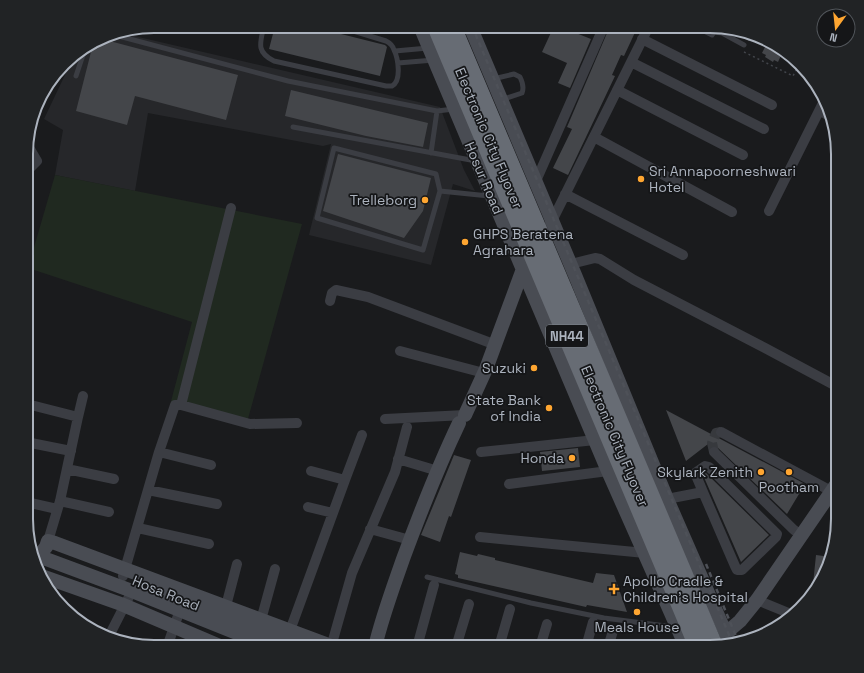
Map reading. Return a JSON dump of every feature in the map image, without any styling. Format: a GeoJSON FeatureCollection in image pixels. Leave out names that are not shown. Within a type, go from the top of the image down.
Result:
{"type":"FeatureCollection","features":[{"type":"Feature","properties":{"kind":"highway","name":"Hosur Road"},"geometry":{"type":"LineString","coordinates":[[429,33],[693,640]]}},
{"type":"Feature","properties":{"kind":"highway","name":"Electronic City Flyover"},"geometry":{"type":"LineString","coordinates":[[445,33],[694,640]]}},
{"type":"Feature","properties":{"kind":"highway","name":"Electronic City Flyover"},"geometry":{"type":"LineString","coordinates":[[455,33],[711,640]]}},
{"type":"Feature","properties":{"kind":"highway","name":"NH44"},"geometry":{"type":"LineString","coordinates":[[462,33],[549,226],[725,639]]}},
{"type":"Feature","properties":{"kind":"street","name":"Hosur Road"},"geometry":{"type":"LineString","coordinates":[[428,33],[432,54],[455,109],[485,159],[492,196],[608,471],[678,627],[690,640]]}},
{"type":"Feature","properties":{"kind":"street"},"geometry":{"type":"LineString","coordinates":[[473,33],[536,181],[549,226],[570,264],[725,639]]}},
{"type":"Feature","properties":{"kind":"street"},"geometry":{"type":"LineString","coordinates":[[536,181],[601,33]]}},
{"type":"Feature","properties":{"kind":"street"},"geometry":{"type":"LineString","coordinates":[[549,226],[645,33]]}},
{"type":"Feature","properties":{"kind":"street"},"geometry":{"type":"LineString","coordinates":[[642,39],[772,105]]}},
{"type":"Feature","properties":{"kind":"street"},"geometry":{"type":"LineString","coordinates":[[631,62],[764,129]]}},
{"type":"Feature","properties":{"kind":"street"},"geometry":{"type":"LineString","coordinates":[[617,90],[743,155]]}},
{"type":"Feature","properties":{"kind":"street"},"geometry":{"type":"LineString","coordinates":[[769,211],[820,110],[824,112]]}},
{"type":"Feature","properties":{"kind":"street"},"geometry":{"type":"LineString","coordinates":[[594,137],[732,212]]}},
{"type":"Feature","properties":{"kind":"street"},"geometry":{"type":"LineString","coordinates":[[33,155],[37,162],[33,166]]}},
{"type":"Feature","properties":{"kind":"street"},"geometry":{"type":"LineString","coordinates":[[565,194],[683,255]]}},
{"type":"Feature","properties":{"kind":"street"},"geometry":{"type":"LineString","coordinates":[[181,405],[231,208]]}},
{"type":"Feature","properties":{"kind":"street"},"geometry":{"type":"LineString","coordinates":[[570,264],[595,258],[600,259],[634,280],[831,383]]}},
{"type":"Feature","properties":{"kind":"street"},"geometry":{"type":"LineString","coordinates":[[377,640],[382,619],[410,540],[438,471],[496,345],[523,269]]}},
{"type":"Feature","properties":{"kind":"street"},"geometry":{"type":"LineString","coordinates":[[330,301],[332,293],[336,290],[368,297],[496,345]]}},
{"type":"Feature","properties":{"kind":"street"},"geometry":{"type":"LineString","coordinates":[[400,351],[484,373]]}},
{"type":"Feature","properties":{"kind":"street"},"geometry":{"type":"LineString","coordinates":[[83,396],[59,505],[40,552],[125,572],[226,606],[261,620],[288,636],[306,640]]}},
{"type":"Feature","properties":{"kind":"street"},"geometry":{"type":"LineString","coordinates":[[125,572],[159,452],[175,405],[181,405],[250,424],[297,423]]}},
{"type":"Feature","properties":{"kind":"street"},"geometry":{"type":"LineString","coordinates":[[33,406],[78,417]]}},
{"type":"Feature","properties":{"kind":"street"},"geometry":{"type":"LineString","coordinates":[[385,419],[462,419]]}},
{"type":"Feature","properties":{"kind":"street"},"geometry":{"type":"LineString","coordinates":[[334,640],[352,573],[394,472],[408,427]]}},
{"type":"Feature","properties":{"kind":"street"},"geometry":{"type":"LineString","coordinates":[[720,432],[831,485]]}},
{"type":"Feature","properties":{"kind":"street"},"geometry":{"type":"LineString","coordinates":[[288,636],[362,435]]}},
{"type":"Feature","properties":{"kind":"street"},"geometry":{"type":"LineString","coordinates":[[481,452],[595,440]]}},
{"type":"Feature","properties":{"kind":"street"},"geometry":{"type":"LineString","coordinates":[[33,443],[71,451]]}},
{"type":"Feature","properties":{"kind":"street"},"geometry":{"type":"LineString","coordinates":[[159,452],[210,465]]}},
{"type":"Feature","properties":{"kind":"street"},"geometry":{"type":"LineString","coordinates":[[714,452],[794,530],[802,535]]}},
{"type":"Feature","properties":{"kind":"street"},"geometry":{"type":"LineString","coordinates":[[398,459],[438,471]]}},
{"type":"Feature","properties":{"kind":"street"},"geometry":{"type":"LineString","coordinates":[[705,466],[709,467],[777,534],[776,537],[742,570],[737,570],[703,492],[695,473],[705,466]]}},
{"type":"Feature","properties":{"kind":"street"},"geometry":{"type":"LineString","coordinates":[[67,469],[114,479]]}},
{"type":"Feature","properties":{"kind":"street"},"geometry":{"type":"LineString","coordinates":[[311,471],[345,480]]}},
{"type":"Feature","properties":{"kind":"street"},"geometry":{"type":"LineString","coordinates":[[509,484],[608,471]]}},
{"type":"Feature","properties":{"kind":"street"},"geometry":{"type":"LineString","coordinates":[[148,490],[217,504]]}},
{"type":"Feature","properties":{"kind":"street"},"geometry":{"type":"LineString","coordinates":[[667,499],[703,492]]}},
{"type":"Feature","properties":{"kind":"street"},"geometry":{"type":"LineString","coordinates":[[726,639],[757,600],[831,493]]}},
{"type":"Feature","properties":{"kind":"street"},"geometry":{"type":"LineString","coordinates":[[33,503],[109,512]]}},
{"type":"Feature","properties":{"kind":"street"},"geometry":{"type":"LineString","coordinates":[[308,507],[333,513]]}},
{"type":"Feature","properties":{"kind":"street"},"geometry":{"type":"LineString","coordinates":[[138,528],[209,544]]}},
{"type":"Feature","properties":{"kind":"street"},"geometry":{"type":"LineString","coordinates":[[370,529],[410,540]]}},
{"type":"Feature","properties":{"kind":"street"},"geometry":{"type":"LineString","coordinates":[[480,537],[645,553]]}},
{"type":"Feature","properties":{"kind":"street","name":"Hosa Road"},"geometry":{"type":"LineString","coordinates":[[40,552],[215,624],[247,640]]}},
{"type":"Feature","properties":{"kind":"street"},"geometry":{"type":"LineString","coordinates":[[226,606],[236,564]]}},
{"type":"Feature","properties":{"kind":"street"},"geometry":{"type":"LineString","coordinates":[[261,620],[275,569]]}},
{"type":"Feature","properties":{"kind":"street","name":"Hosa Road"},"geometry":{"type":"LineString","coordinates":[[125,572],[288,636],[292,640]]}},
{"type":"Feature","properties":{"kind":"street"},"geometry":{"type":"LineString","coordinates":[[49,579],[125,606],[202,640]]}},
{"type":"Feature","properties":{"kind":"street"},"geometry":{"type":"LineString","coordinates":[[419,640],[434,585]]}},
{"type":"Feature","properties":{"kind":"street"},"geometry":{"type":"LineString","coordinates":[[111,632],[132,590]]}},
{"type":"Feature","properties":{"kind":"street"},"geometry":{"type":"LineString","coordinates":[[757,600],[787,612]]}},
{"type":"Feature","properties":{"kind":"street"},"geometry":{"type":"LineString","coordinates":[[458,640],[469,604]]}},
{"type":"Feature","properties":{"kind":"street"},"geometry":{"type":"LineString","coordinates":[[501,640],[510,609]]}},
{"type":"Feature","properties":{"kind":"street"},"geometry":{"type":"LineString","coordinates":[[169,640],[180,610]]}},
{"type":"Feature","properties":{"kind":"street"},"geometry":{"type":"LineString","coordinates":[[588,640],[593,622]]}},
{"type":"Feature","properties":{"kind":"street"},"geometry":{"type":"LineString","coordinates":[[213,640],[215,624]]}},
{"type":"Feature","properties":{"kind":"street"},"geometry":{"type":"LineString","coordinates":[[542,640],[546,624]]}},
{"type":"Feature","properties":{"kind":"street"},"geometry":{"type":"LineString","coordinates":[[610,640],[613,631]]}},
{"type":"Feature","properties":{"kind":"lane"},"geometry":{"type":"LineString","coordinates":[[263,33],[260,49],[265,57],[274,61],[386,86],[393,86],[397,81],[398,64],[392,45],[386,41],[360,33]]}},
{"type":"Feature","properties":{"kind":"lane"},"geometry":{"type":"LineString","coordinates":[[723,34],[744,45]]}},
{"type":"Feature","properties":{"kind":"lane"},"geometry":{"type":"LineString","coordinates":[[123,37],[288,81],[437,111],[455,109]]}},
{"type":"Feature","properties":{"kind":"lane"},"geometry":{"type":"LineString","coordinates":[[395,51],[432,54]]}},
{"type":"Feature","properties":{"kind":"lane"},"geometry":{"type":"LineString","coordinates":[[398,64],[432,54]]}},
{"type":"Feature","properties":{"kind":"lane"},"geometry":{"type":"LineString","coordinates":[[76,76],[83,56]]}},
{"type":"Feature","properties":{"kind":"lane"},"geometry":{"type":"LineString","coordinates":[[492,79],[514,74],[520,76],[523,89],[522,93],[501,100]]}},
{"type":"Feature","properties":{"kind":"lane"},"geometry":{"type":"LineString","coordinates":[[431,153],[437,111]]}},
{"type":"Feature","properties":{"kind":"lane"},"geometry":{"type":"LineString","coordinates":[[293,127],[431,153],[485,159]]}},
{"type":"Feature","properties":{"kind":"lane"},"geometry":{"type":"LineString","coordinates":[[334,148],[436,174],[440,191],[422,250],[317,218],[334,148]]}},
{"type":"Feature","properties":{"kind":"lane"},"geometry":{"type":"LineString","coordinates":[[440,191],[492,196]]}},
{"type":"Feature","properties":{"kind":"lane"},"geometry":{"type":"LineString","coordinates":[[427,577],[531,603],[604,618],[678,627]]}},
{"type":"Feature","properties":{"kind":"path"},"geometry":{"type":"LineString","coordinates":[[739,49],[793,76],[796,69]]}},
{"type":"Feature","properties":{"kind":"shaded area"},"geometry":{"type":"Polygon","coordinates":[[[130,35],[440,107],[464,170],[475,191],[453,184],[431,265],[309,235],[331,144],[323,146],[148,113],[135,191],[55,175],[63,130],[44,119],[68,69],[74,63],[94,49],[115,39],[130,35]]]}},
{"type":"Feature","properties":{"kind":"shaded area"},"geometry":{"type":"Polygon","coordinates":[[[55,175],[302,224],[246,426],[170,405],[192,322],[33,270],[33,251],[55,175]]]}},
{"type":"Feature","properties":{"kind":"building"},"geometry":{"type":"Polygon","coordinates":[[[273,33],[337,33],[385,45],[387,47],[380,76],[269,49],[273,33]]]}},
{"type":"Feature","properties":{"kind":"building"},"geometry":{"type":"Polygon","coordinates":[[[551,33],[576,33],[591,39],[570,88],[558,83],[567,63],[542,52],[551,33]]]}},
{"type":"Feature","properties":{"kind":"building"},"geometry":{"type":"Polygon","coordinates":[[[607,33],[635,33],[624,56],[621,55],[612,75],[615,76],[568,175],[553,168],[572,129],[567,127],[607,33]]]}},
{"type":"Feature","properties":{"kind":"building"},"geometry":{"type":"Polygon","coordinates":[[[110,41],[238,75],[226,120],[135,96],[127,125],[76,111],[91,51],[110,41]]]}},
{"type":"Feature","properties":{"kind":"building"},"geometry":{"type":"Polygon","coordinates":[[[765,47],[781,56],[778,62],[774,60],[773,62],[762,53],[765,47]]]}},
{"type":"Feature","properties":{"kind":"building"},"geometry":{"type":"Polygon","coordinates":[[[291,90],[428,123],[423,147],[366,136],[285,116],[291,90]]]}},
{"type":"Feature","properties":{"kind":"building"},"geometry":{"type":"Polygon","coordinates":[[[338,154],[431,178],[423,211],[404,238],[323,211],[338,154]]]}},
{"type":"Feature","properties":{"kind":"building","name":"Skylark Zenith"},"geometry":{"type":"Polygon","coordinates":[[[666,410],[805,484],[787,514],[716,446],[711,447],[708,444],[686,461],[666,410]]]}},
{"type":"Feature","properties":{"kind":"building"},"geometry":{"type":"Polygon","coordinates":[[[578,448],[580,467],[542,471],[540,452],[578,448]]]}},
{"type":"Feature","properties":{"kind":"building"},"geometry":{"type":"Polygon","coordinates":[[[454,455],[471,460],[451,517],[449,516],[440,542],[421,535],[454,455]]]}},
{"type":"Feature","properties":{"kind":"building"},"geometry":{"type":"Polygon","coordinates":[[[706,473],[769,535],[741,562],[703,475],[706,473]]]}},
{"type":"Feature","properties":{"kind":"building"},"geometry":{"type":"Polygon","coordinates":[[[460,552],[477,556],[478,554],[495,558],[495,560],[593,583],[596,573],[614,575],[627,612],[587,605],[586,607],[458,578],[458,575],[455,574],[460,552]]]}},
{"type":"Feature","properties":{"kind":"building"},"geometry":{"type":"Polygon","coordinates":[[[816,555],[825,556],[822,565],[813,581],[816,555]]]}},
{"type":"Feature","properties":{"kind":"tunnel"},"geometry":{"type":"LineString","coordinates":[[714,452],[712,443],[716,433],[721,432]]}},
{"type":"Feature","properties":{"kind":"railway"},"geometry":{"type":"LineString","coordinates":[[475,33],[730,638]]}},
{"type":"Feature","properties":{"kind":"railway"},"geometry":{"type":"LineString","coordinates":[[706,564],[736,637]]}},
{"type":"Feature","properties":{"kind":"place","name":"Sri Annapoorneshwari Hotel"},"geometry":{"type":"Point","coordinates":[641,179]}},
{"type":"Feature","properties":{"kind":"place","name":"Trelleborg"},"geometry":{"type":"Point","coordinates":[425,200]}},
{"type":"Feature","properties":{"kind":"place","name":"GHPS Beratena Agrahara"},"geometry":{"type":"Point","coordinates":[465,242]}},
{"type":"Feature","properties":{"kind":"place","name":"Suzuki"},"geometry":{"type":"Point","coordinates":[534,368]}},
{"type":"Feature","properties":{"kind":"place","name":"State Bank of India"},"geometry":{"type":"Point","coordinates":[549,408]}},
{"type":"Feature","properties":{"kind":"place","name":"Honda"},"geometry":{"type":"Point","coordinates":[572,458]}},
{"type":"Feature","properties":{"kind":"place","name":"Skylark Zenith"},"geometry":{"type":"Point","coordinates":[761,472]}},
{"type":"Feature","properties":{"kind":"place","name":"Pootham"},"geometry":{"type":"Point","coordinates":[789,472]}},
{"type":"Feature","properties":{"kind":"place","name":"Apollo Cradle & Children's Hospital"},"geometry":{"type":"Point","coordinates":[614,589]}},
{"type":"Feature","properties":{"kind":"place","name":"Meals House"},"geometry":{"type":"Point","coordinates":[637,612]}}]}
